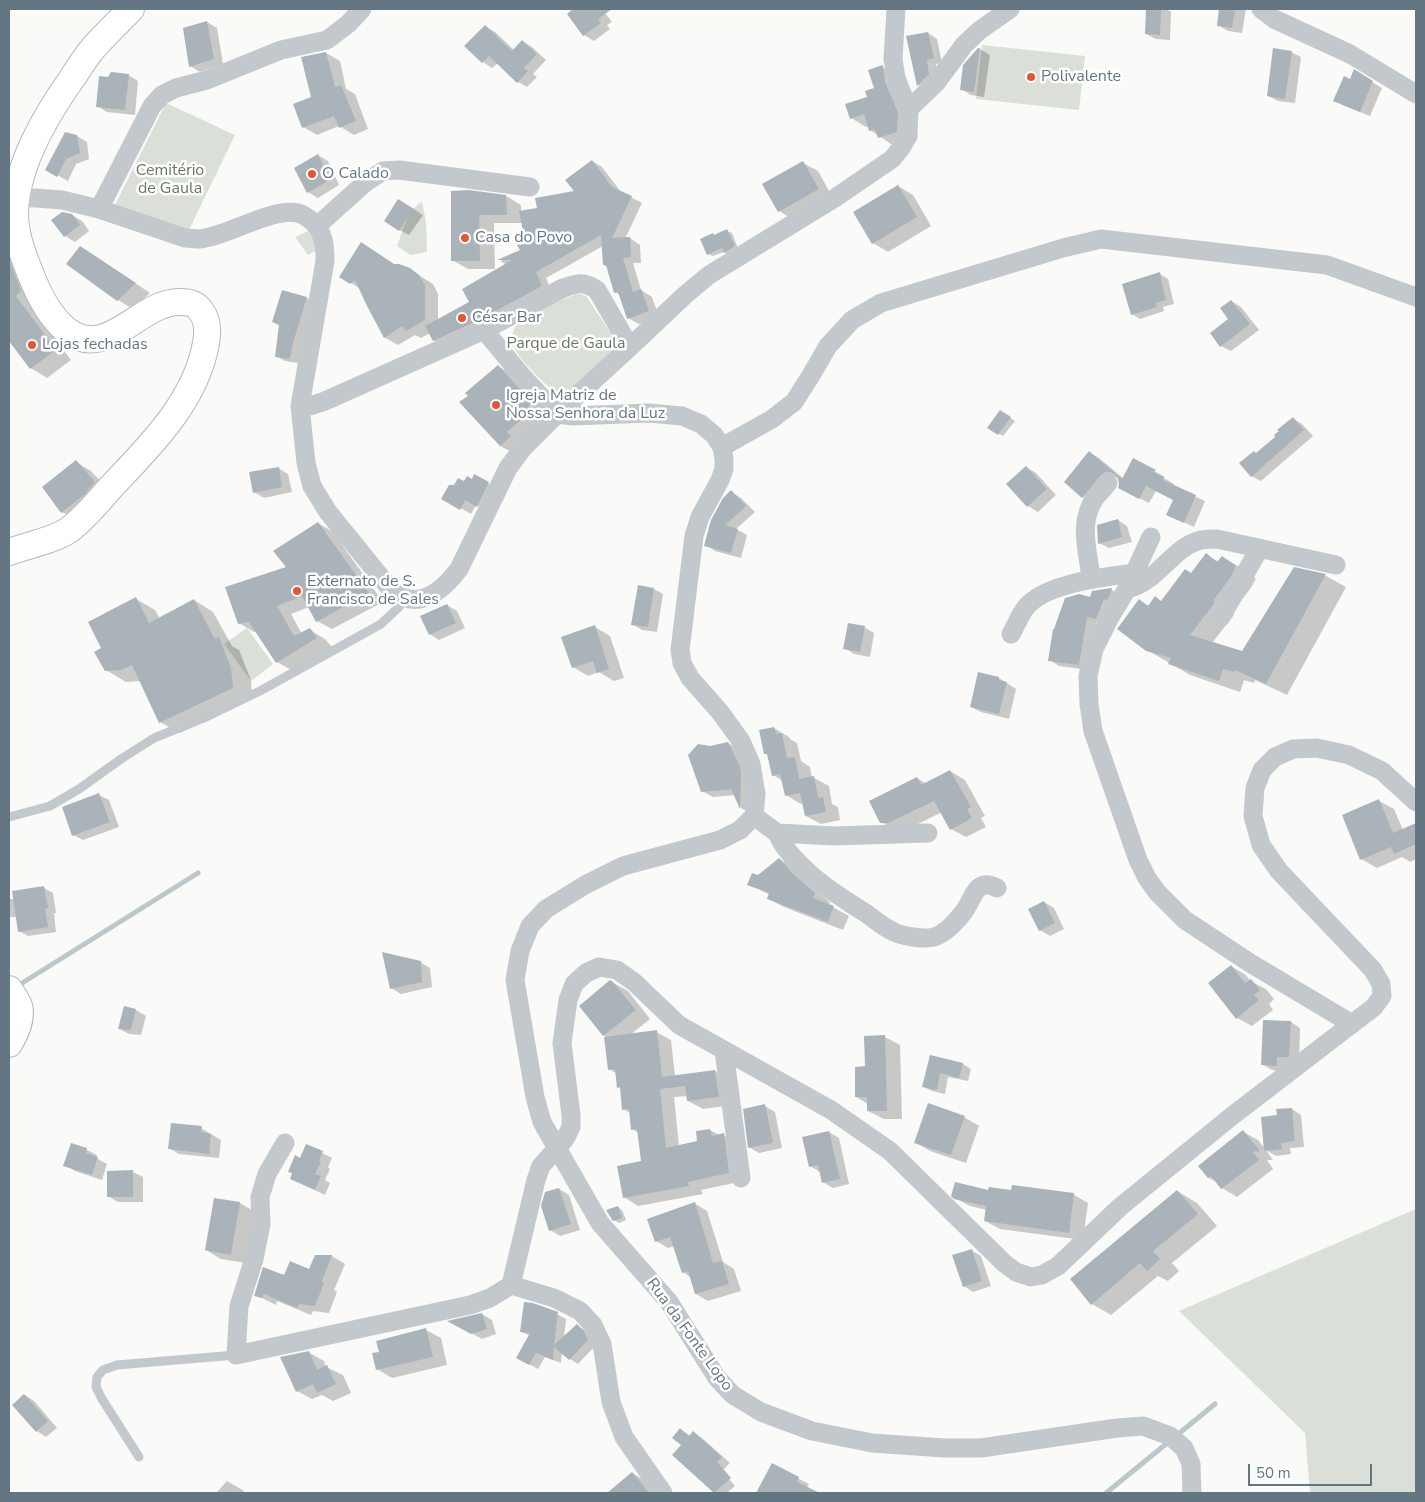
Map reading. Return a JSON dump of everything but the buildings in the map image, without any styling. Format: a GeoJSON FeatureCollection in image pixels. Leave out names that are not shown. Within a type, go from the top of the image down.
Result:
{"type":"FeatureCollection","features":[{"type":"Feature","properties":{"kind":"main road"},"geometry":{"type":"LineString","coordinates":[[9,552],[60,535],[81,520],[162,432],[176,412],[196,376],[204,352],[207,324],[200,310],[189,302],[174,301],[159,306],[102,338],[89,340],[76,336],[65,329],[55,318],[33,280],[22,254],[16,230],[13,198],[30,150],[56,101],[90,52],[131,9]]}},
{"type":"Feature","properties":{"kind":"main road"},"geometry":{"type":"LineString","coordinates":[[9,1044],[16,1032],[20,1015],[14,998]]}},
{"type":"Feature","properties":{"kind":"street"},"geometry":{"type":"LineString","coordinates":[[99,209],[152,106],[162,94],[176,88],[207,80],[282,50],[326,40],[348,24],[362,9]]}},
{"type":"Feature","properties":{"kind":"street"},"geometry":{"type":"LineString","coordinates":[[13,198],[62,200],[99,209],[185,238],[199,239],[214,236],[280,212],[296,212],[309,217],[322,234],[325,261],[300,406],[306,464],[312,486],[328,512],[392,591],[403,598],[417,600],[433,595],[448,584],[459,569],[508,468],[523,448],[684,294],[709,275],[835,198],[892,159],[901,148],[908,136],[909,109],[896,78],[893,59],[896,9]]}},
{"type":"Feature","properties":{"kind":"street"},"geometry":{"type":"LineString","coordinates":[[909,109],[936,83],[964,45],[980,30],[1010,9]]}},
{"type":"Feature","properties":{"kind":"street"},"geometry":{"type":"LineString","coordinates":[[1261,9],[1274,19],[1350,54],[1416,94]]}},
{"type":"Feature","properties":{"kind":"street"},"geometry":{"type":"LineString","coordinates":[[317,226],[366,182],[383,171],[400,170],[530,187]]}},
{"type":"Feature","properties":{"kind":"street"},"geometry":{"type":"LineString","coordinates":[[722,447],[772,419],[794,402],[828,346],[852,320],[881,303],[1063,248],[1101,240],[1327,266],[1416,297]]}},
{"type":"Feature","properties":{"kind":"street"},"geometry":{"type":"LineString","coordinates":[[300,406],[310,406],[326,401],[484,330],[576,283],[588,284],[597,290],[630,347]]}},
{"type":"Feature","properties":{"kind":"street"},"geometry":{"type":"LineString","coordinates":[[484,330],[557,414],[573,416],[649,413],[682,416],[701,424],[714,435],[722,447],[724,469],[700,517],[694,536],[680,650],[682,663],[690,678],[720,712],[741,741],[751,764],[756,794],[754,816],[777,833],[783,845],[819,881],[893,931],[910,937],[933,938],[948,929],[965,910],[979,887],[984,884],[990,884],[997,888]]}},
{"type":"Feature","properties":{"kind":"street"},"geometry":{"type":"LineString","coordinates":[[1091,578],[1084,529],[1088,512],[1094,500],[1108,483]]}},
{"type":"Feature","properties":{"kind":"street"},"geometry":{"type":"LineString","coordinates":[[1152,537],[1131,581],[1094,649],[1088,676],[1089,704],[1093,731],[1138,860],[1157,892],[1185,920],[1250,963],[1352,1024]]}},
{"type":"Feature","properties":{"kind":"street"},"geometry":{"type":"LineString","coordinates":[[1012,634],[1028,604],[1038,597],[1053,590],[1091,578],[1131,581],[1137,587],[1149,579],[1173,557],[1188,546],[1201,540],[1217,539],[1336,565]]}},
{"type":"Feature","properties":{"kind":"street"},"geometry":{"type":"LineString","coordinates":[[1221,617],[1259,549]]}},
{"type":"Feature","properties":{"kind":"street"},"geometry":{"type":"LineString","coordinates":[[285,1142],[267,1174],[260,1197],[262,1224],[254,1259],[239,1306],[236,1355],[470,1305],[490,1298],[511,1285],[540,1166],[565,1139],[571,1127],[562,1043],[568,1000],[574,984],[586,973],[599,967],[617,970],[634,982],[679,1025],[832,1110],[890,1151],[1004,1263],[1016,1272],[1031,1277],[1042,1275],[1058,1266],[1120,1207],[1232,1116],[1374,1007],[1382,996],[1381,984],[1373,970],[1279,871],[1261,845],[1253,816],[1255,788],[1262,770],[1275,757],[1293,749],[1317,748],[1349,755],[1382,771],[1416,802]]}},
{"type":"Feature","properties":{"kind":"street","name":"Rua da Fonte Lopo"},"geometry":{"type":"LineString","coordinates":[[754,816],[740,830],[720,840],[623,866],[585,886],[546,909],[530,926],[520,951],[514,980],[542,1122],[600,1223],[669,1302],[717,1378],[732,1395],[761,1412],[812,1431],[872,1443],[944,1448],[982,1448],[1116,1428],[1143,1426],[1170,1436],[1184,1448],[1191,1464],[1192,1493]]}},
{"type":"Feature","properties":{"kind":"street"},"geometry":{"type":"LineString","coordinates":[[777,833],[844,836],[928,832]]}},
{"type":"Feature","properties":{"kind":"street"},"geometry":{"type":"LineString","coordinates":[[724,1051],[741,1178]]}},
{"type":"Feature","properties":{"kind":"street"},"geometry":{"type":"LineString","coordinates":[[511,1285],[554,1298],[580,1311],[593,1325],[602,1344],[611,1402],[624,1437],[663,1493]]}},
{"type":"Feature","properties":{"kind":"lane"},"geometry":{"type":"LineString","coordinates":[[9,817],[50,806],[80,789],[154,738],[206,717],[269,686],[381,624],[399,607],[403,598]]}},
{"type":"Feature","properties":{"kind":"lane"},"geometry":{"type":"LineString","coordinates":[[139,1457],[96,1387],[97,1378],[103,1370],[117,1365],[236,1355]]}},
{"type":"Feature","properties":{"kind":"green space","name":"Polivalente"},"geometry":{"type":"Polygon","coordinates":[[[982,45],[1085,56],[1079,110],[976,99],[982,45]]]}},
{"type":"Feature","properties":{"kind":"green space","name":"Cemitério de Gaula"},"geometry":{"type":"Polygon","coordinates":[[[166,103],[235,135],[187,234],[114,207],[166,103]]]}},
{"type":"Feature","properties":{"kind":"green space"},"geometry":{"type":"Polygon","coordinates":[[[422,202],[426,222],[427,252],[411,255],[397,246],[409,216],[422,202]]]}},
{"type":"Feature","properties":{"kind":"green space"},"geometry":{"type":"Polygon","coordinates":[[[312,229],[317,250],[308,255],[295,237],[312,229]]]}},
{"type":"Feature","properties":{"kind":"green space","name":"Parque de Gaula"},"geometry":{"type":"Polygon","coordinates":[[[580,294],[586,296],[617,346],[615,354],[562,398],[520,357],[512,343],[512,336],[513,331],[524,319],[560,301],[580,294]]]}},
{"type":"Feature","properties":{"kind":"green space"},"geometry":{"type":"Polygon","coordinates":[[[247,628],[273,664],[251,681],[224,644],[247,628]]]}},
{"type":"Feature","properties":{"kind":"green space"},"geometry":{"type":"Polygon","coordinates":[[[1416,1209],[1416,1493],[1310,1493],[1305,1433],[1179,1311],[1416,1209]]]}},
{"type":"Feature","properties":{"kind":"waterway"},"geometry":{"type":"LineString","coordinates":[[19,985],[198,873]]}},
{"type":"Feature","properties":{"kind":"waterway"},"geometry":{"type":"LineString","coordinates":[[1106,1493],[1215,1404]]}},
{"type":"Feature","properties":{"kind":"place","name":"Polivalente"},"geometry":{"type":"Point","coordinates":[1031,77]}},
{"type":"Feature","properties":{"kind":"place","name":"O Calado"},"geometry":{"type":"Point","coordinates":[312,174]}},
{"type":"Feature","properties":{"kind":"place","name":"Casa do Povo"},"geometry":{"type":"Point","coordinates":[465,238]}},
{"type":"Feature","properties":{"kind":"place","name":"César Bar"},"geometry":{"type":"Point","coordinates":[462,318]}},
{"type":"Feature","properties":{"kind":"place","name":"Lojas fechadas"},"geometry":{"type":"Point","coordinates":[32,345]}},
{"type":"Feature","properties":{"kind":"place","name":"Igreja Matriz de Nossa Senhora da Luz"},"geometry":{"type":"Point","coordinates":[496,405]}},
{"type":"Feature","properties":{"kind":"place","name":"Externato de S. Francisco de Sales"},"geometry":{"type":"Point","coordinates":[297,591]}}]}
